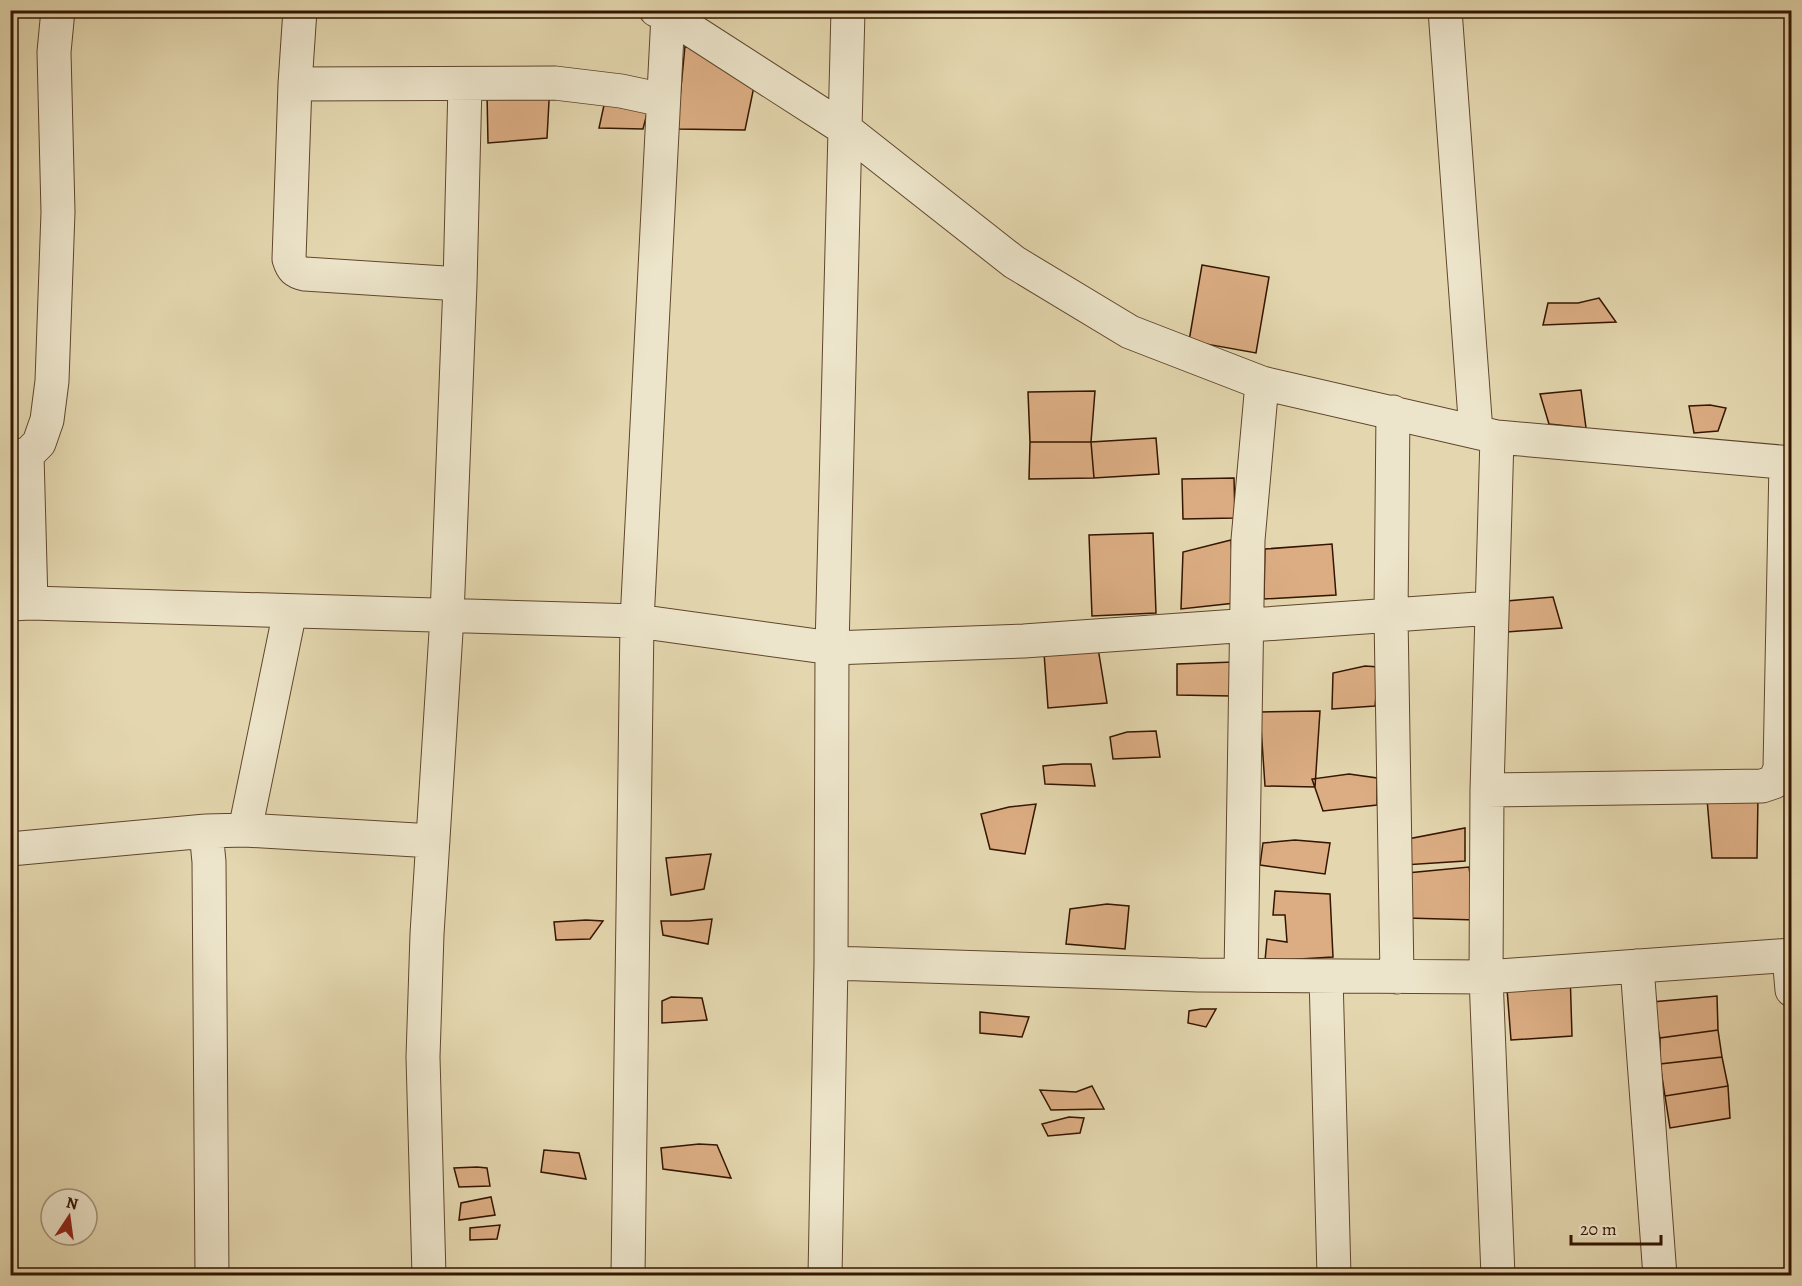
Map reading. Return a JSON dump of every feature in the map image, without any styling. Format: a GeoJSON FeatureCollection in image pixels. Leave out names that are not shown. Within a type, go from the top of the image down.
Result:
{"type":"FeatureCollection","features":[{"type":"Feature","properties":{"kind":"street"},"geometry":{"type":"LineString","coordinates":[[58,10],[54,51],[58,212],[52,381],[47,420],[39,443],[19,455],[21,604],[637,621],[832,648],[1024,641],[1492,608]]}},
{"type":"Feature","properties":{"kind":"street"},"geometry":{"type":"LineString","coordinates":[[300,10],[289,259],[292,268],[297,273],[305,274],[460,284]]}},
{"type":"Feature","properties":{"kind":"street"},"geometry":{"type":"LineString","coordinates":[[825,1275],[831,963],[832,648],[848,10]]}},
{"type":"Feature","properties":{"kind":"street"},"geometry":{"type":"LineString","coordinates":[[1445,10],[1487,434],[1492,608],[1487,790],[1486,977],[1498,1275]]}},
{"type":"Feature","properties":{"kind":"street"},"geometry":{"type":"LineString","coordinates":[[662,13],[845,129],[1014,262],[1130,332],[1262,383],[1487,434],[1789,462],[1780,769],[1774,782],[1762,786],[1487,790]]}},
{"type":"Feature","properties":{"kind":"street"},"geometry":{"type":"LineString","coordinates":[[628,1275],[637,621],[663,100],[662,13]]}},
{"type":"Feature","properties":{"kind":"street"},"geometry":{"type":"LineString","coordinates":[[295,84],[555,83],[621,91],[663,100]]}},
{"type":"Feature","properties":{"kind":"street"},"geometry":{"type":"LineString","coordinates":[[429,1275],[423,1057],[427,934],[447,616],[465,84]]}},
{"type":"Feature","properties":{"kind":"street"},"geometry":{"type":"LineString","coordinates":[[1241,975],[1248,540],[1262,383]]}},
{"type":"Feature","properties":{"kind":"street"},"geometry":{"type":"LineString","coordinates":[[1392,412],[1391,616],[1397,977]]}},
{"type":"Feature","properties":{"kind":"street"},"geometry":{"type":"LineString","coordinates":[[246,830],[290,611]]}},
{"type":"Feature","properties":{"kind":"street"},"geometry":{"type":"LineString","coordinates":[[10,849],[206,831],[246,830],[433,841]]}},
{"type":"Feature","properties":{"kind":"street"},"geometry":{"type":"LineString","coordinates":[[206,831],[209,862],[212,1275]]}},
{"type":"Feature","properties":{"kind":"street"},"geometry":{"type":"LineString","coordinates":[[831,963],[1241,975],[1486,977],[1790,956],[1791,990]]}},
{"type":"Feature","properties":{"kind":"street"},"geometry":{"type":"LineString","coordinates":[[1637,966],[1660,1275]]}},
{"type":"Feature","properties":{"kind":"street"},"geometry":{"type":"LineString","coordinates":[[1326,976],[1334,1275]]}},
{"type":"Feature","properties":{"kind":"building"},"geometry":{"type":"Polygon","coordinates":[[[685,46],[757,72],[745,130],[677,129],[685,46]]]}},
{"type":"Feature","properties":{"kind":"building"},"geometry":{"type":"Polygon","coordinates":[[[550,83],[547,138],[488,143],[487,93],[550,83]]]}},
{"type":"Feature","properties":{"kind":"building"},"geometry":{"type":"Polygon","coordinates":[[[606,96],[651,98],[643,129],[599,128],[606,96]]]}},
{"type":"Feature","properties":{"kind":"building"},"geometry":{"type":"Polygon","coordinates":[[[1202,265],[1269,277],[1256,353],[1189,341],[1202,265]]]}},
{"type":"Feature","properties":{"kind":"building"},"geometry":{"type":"Polygon","coordinates":[[[1599,298],[1616,322],[1543,325],[1548,303],[1578,303],[1599,298]]]}},
{"type":"Feature","properties":{"kind":"building"},"geometry":{"type":"Polygon","coordinates":[[[1581,390],[1586,428],[1549,424],[1540,394],[1581,390]]]}},
{"type":"Feature","properties":{"kind":"building"},"geometry":{"type":"Polygon","coordinates":[[[1095,391],[1091,442],[1030,442],[1028,392],[1095,391]]]}},
{"type":"Feature","properties":{"kind":"building"},"geometry":{"type":"Polygon","coordinates":[[[1710,405],[1726,408],[1718,431],[1694,433],[1689,406],[1710,405]]]}},
{"type":"Feature","properties":{"kind":"building"},"geometry":{"type":"Polygon","coordinates":[[[1156,438],[1159,474],[1094,478],[1091,442],[1156,438]]]}},
{"type":"Feature","properties":{"kind":"building"},"geometry":{"type":"Polygon","coordinates":[[[1030,442],[1091,442],[1094,478],[1029,479],[1030,442]]]}},
{"type":"Feature","properties":{"kind":"building"},"geometry":{"type":"Polygon","coordinates":[[[1234,478],[1235,518],[1183,519],[1182,479],[1234,478]]]}},
{"type":"Feature","properties":{"kind":"building"},"geometry":{"type":"Polygon","coordinates":[[[1153,533],[1156,613],[1092,616],[1089,535],[1153,533]]]}},
{"type":"Feature","properties":{"kind":"building"},"geometry":{"type":"Polygon","coordinates":[[[1231,540],[1235,603],[1181,609],[1183,552],[1231,540]]]}},
{"type":"Feature","properties":{"kind":"building"},"geometry":{"type":"Polygon","coordinates":[[[1332,544],[1336,595],[1264,599],[1265,549],[1332,544]]]}},
{"type":"Feature","properties":{"kind":"building"},"geometry":{"type":"Polygon","coordinates":[[[1553,597],[1562,628],[1507,632],[1507,601],[1553,597]]]}},
{"type":"Feature","properties":{"kind":"building"},"geometry":{"type":"Polygon","coordinates":[[[1098,648],[1107,703],[1048,708],[1044,653],[1098,648]]]}},
{"type":"Feature","properties":{"kind":"building"},"geometry":{"type":"Polygon","coordinates":[[[1234,662],[1231,696],[1177,695],[1177,664],[1234,662]]]}},
{"type":"Feature","properties":{"kind":"building"},"geometry":{"type":"Polygon","coordinates":[[[1365,666],[1379,667],[1375,706],[1332,709],[1333,673],[1365,666]]]}},
{"type":"Feature","properties":{"kind":"building"},"geometry":{"type":"Polygon","coordinates":[[[1320,711],[1315,787],[1265,786],[1260,712],[1320,711]]]}},
{"type":"Feature","properties":{"kind":"building"},"geometry":{"type":"Polygon","coordinates":[[[1156,731],[1160,757],[1113,759],[1110,737],[1127,732],[1156,731]]]}},
{"type":"Feature","properties":{"kind":"building"},"geometry":{"type":"Polygon","coordinates":[[[1091,764],[1095,786],[1045,784],[1043,766],[1091,764]]]}},
{"type":"Feature","properties":{"kind":"building"},"geometry":{"type":"Polygon","coordinates":[[[1349,774],[1377,778],[1377,805],[1323,811],[1312,779],[1349,774]]]}},
{"type":"Feature","properties":{"kind":"building"},"geometry":{"type":"Polygon","coordinates":[[[1758,796],[1757,858],[1712,858],[1707,799],[1758,796]]]}},
{"type":"Feature","properties":{"kind":"building"},"geometry":{"type":"Polygon","coordinates":[[[1036,804],[1025,854],[990,849],[981,814],[1009,807],[1036,804]]]}},
{"type":"Feature","properties":{"kind":"building"},"geometry":{"type":"Polygon","coordinates":[[[1465,828],[1465,861],[1404,865],[1408,839],[1465,828]]]}},
{"type":"Feature","properties":{"kind":"building"},"geometry":{"type":"Polygon","coordinates":[[[1295,840],[1330,843],[1325,874],[1260,865],[1263,843],[1295,840]]]}},
{"type":"Feature","properties":{"kind":"building"},"geometry":{"type":"Polygon","coordinates":[[[711,854],[704,889],[671,895],[666,858],[711,854]]]}},
{"type":"Feature","properties":{"kind":"building"},"geometry":{"type":"Polygon","coordinates":[[[1469,867],[1476,920],[1407,918],[1407,873],[1469,867]]]}},
{"type":"Feature","properties":{"kind":"building"},"geometry":{"type":"Polygon","coordinates":[[[1275,891],[1330,894],[1333,957],[1265,961],[1267,939],[1287,942],[1285,915],[1273,915],[1275,891]]]}},
{"type":"Feature","properties":{"kind":"building"},"geometry":{"type":"Polygon","coordinates":[[[1107,904],[1129,906],[1125,949],[1066,944],[1070,909],[1107,904]]]}},
{"type":"Feature","properties":{"kind":"building"},"geometry":{"type":"Polygon","coordinates":[[[712,919],[708,944],[663,935],[661,921],[712,919]]]}},
{"type":"Feature","properties":{"kind":"building"},"geometry":{"type":"Polygon","coordinates":[[[603,921],[590,939],[556,940],[554,922],[603,921]]]}},
{"type":"Feature","properties":{"kind":"building"},"geometry":{"type":"Polygon","coordinates":[[[1570,971],[1572,1036],[1511,1040],[1506,976],[1570,971]]]}},
{"type":"Feature","properties":{"kind":"building"},"geometry":{"type":"Polygon","coordinates":[[[1717,996],[1718,1030],[1660,1038],[1652,1002],[1717,996]]]}},
{"type":"Feature","properties":{"kind":"building"},"geometry":{"type":"Polygon","coordinates":[[[671,997],[702,998],[707,1020],[662,1023],[662,1001],[671,997]]]}},
{"type":"Feature","properties":{"kind":"building"},"geometry":{"type":"Polygon","coordinates":[[[1216,1009],[1206,1027],[1188,1023],[1189,1011],[1216,1009]]]}},
{"type":"Feature","properties":{"kind":"building"},"geometry":{"type":"Polygon","coordinates":[[[980,1012],[1029,1017],[1022,1037],[980,1033],[980,1012]]]}},
{"type":"Feature","properties":{"kind":"building"},"geometry":{"type":"Polygon","coordinates":[[[1718,1030],[1722,1057],[1660,1064],[1660,1038],[1718,1030]]]}},
{"type":"Feature","properties":{"kind":"building"},"geometry":{"type":"Polygon","coordinates":[[[1722,1057],[1728,1086],[1665,1096],[1660,1064],[1722,1057]]]}},
{"type":"Feature","properties":{"kind":"building"},"geometry":{"type":"Polygon","coordinates":[[[1092,1086],[1104,1109],[1051,1110],[1040,1090],[1076,1092],[1092,1086]]]}},
{"type":"Feature","properties":{"kind":"building"},"geometry":{"type":"Polygon","coordinates":[[[1728,1086],[1730,1118],[1670,1128],[1665,1096],[1728,1086]]]}},
{"type":"Feature","properties":{"kind":"building"},"geometry":{"type":"Polygon","coordinates":[[[1069,1117],[1084,1118],[1080,1133],[1048,1136],[1042,1124],[1069,1117]]]}},
{"type":"Feature","properties":{"kind":"building"},"geometry":{"type":"Polygon","coordinates":[[[699,1144],[717,1145],[731,1178],[663,1169],[661,1148],[699,1144]]]}},
{"type":"Feature","properties":{"kind":"building"},"geometry":{"type":"Polygon","coordinates":[[[544,1150],[579,1153],[586,1179],[541,1172],[544,1150]]]}},
{"type":"Feature","properties":{"kind":"building"},"geometry":{"type":"Polygon","coordinates":[[[454,1168],[487,1168],[490,1186],[459,1187],[454,1168]]]}},
{"type":"Feature","properties":{"kind":"building"},"geometry":{"type":"Polygon","coordinates":[[[491,1197],[495,1215],[459,1220],[461,1203],[491,1197]]]}},
{"type":"Feature","properties":{"kind":"building"},"geometry":{"type":"Polygon","coordinates":[[[500,1225],[497,1239],[470,1240],[470,1228],[500,1225]]]}}]}
